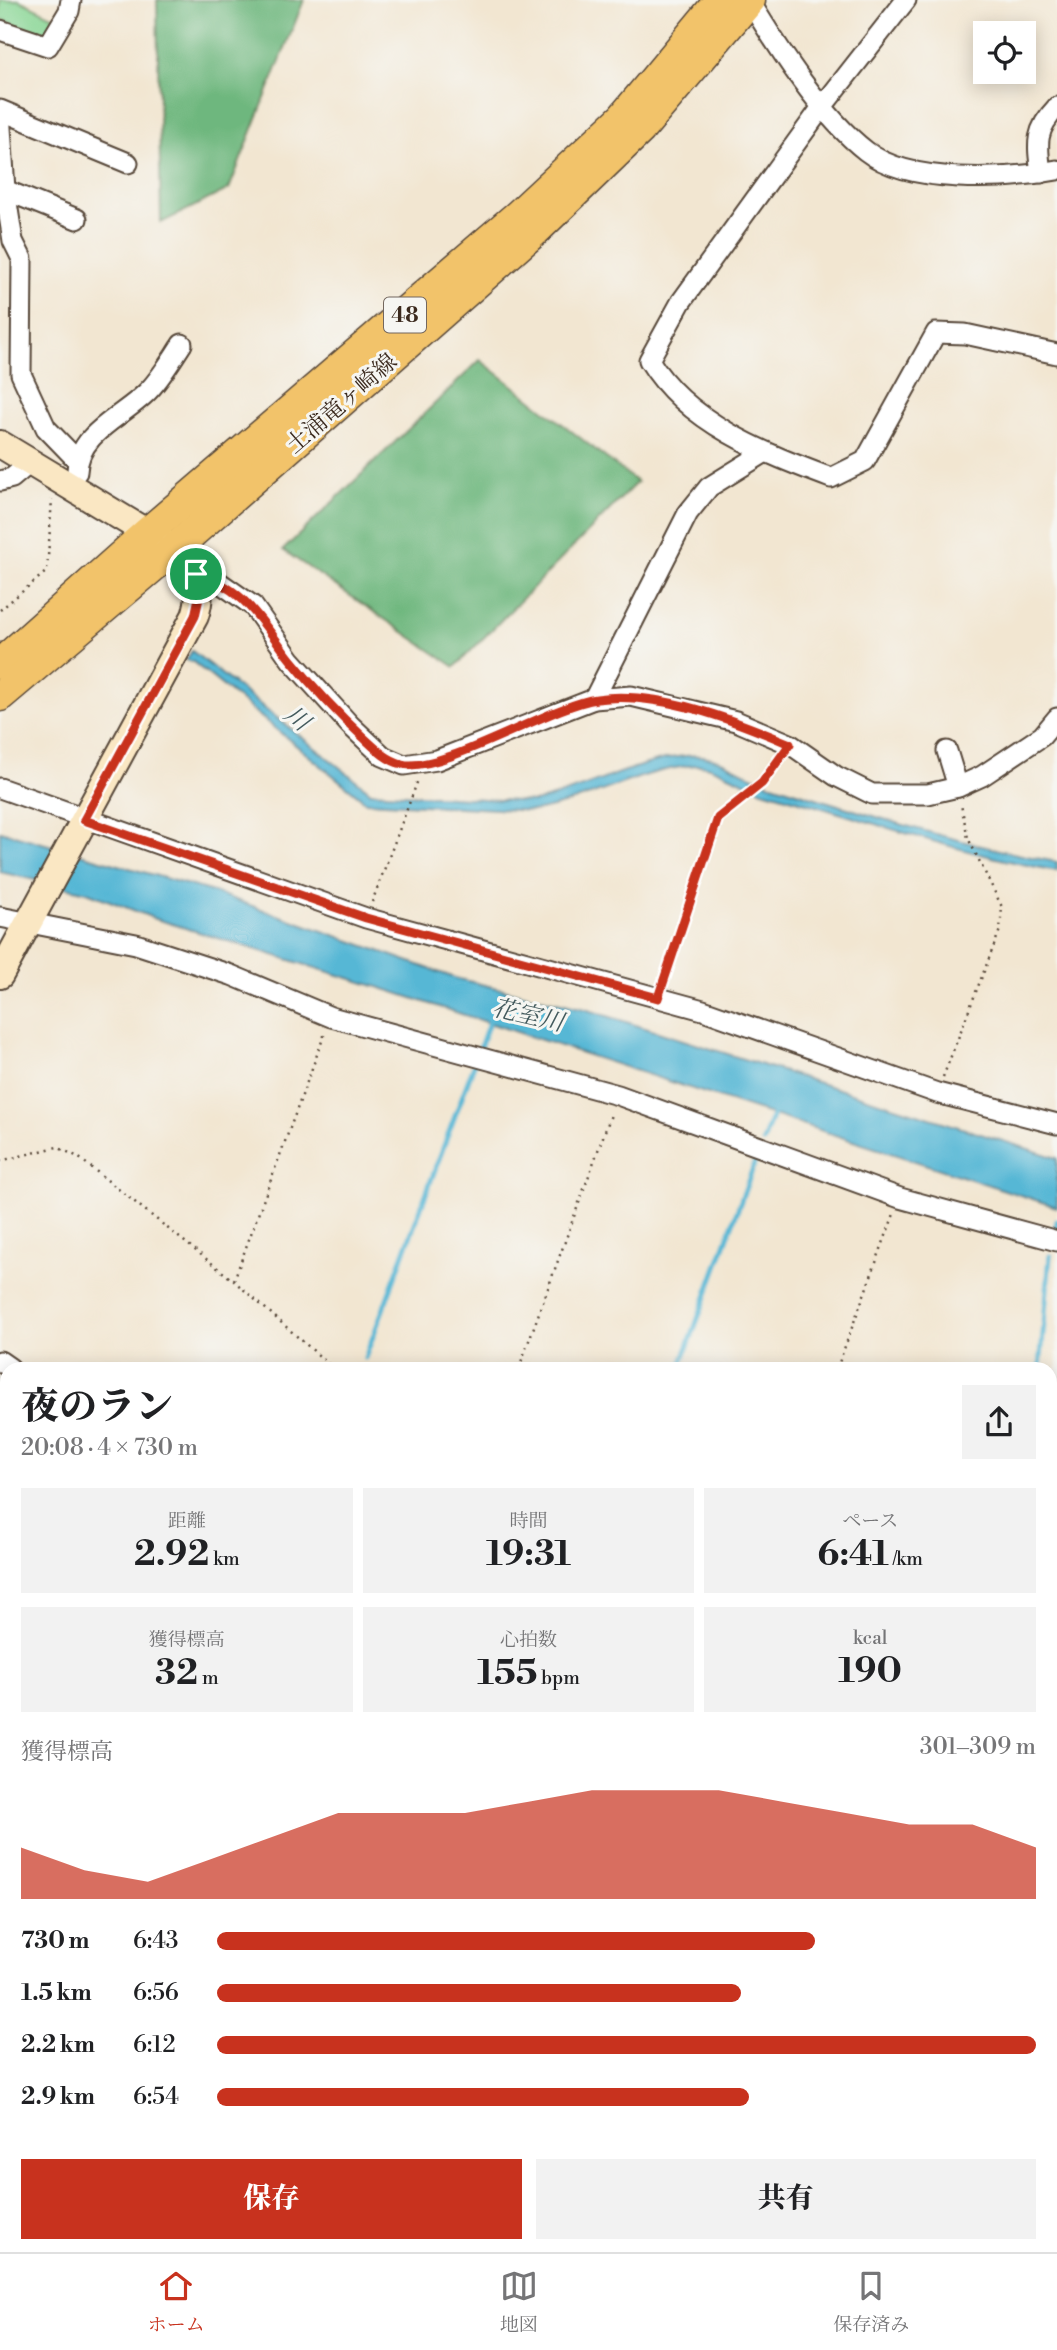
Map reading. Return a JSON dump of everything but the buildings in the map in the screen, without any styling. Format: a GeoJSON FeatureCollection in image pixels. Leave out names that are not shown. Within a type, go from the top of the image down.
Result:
{"type":"FeatureCollection","features":[{"type":"Feature","properties":{"kind":"main road","name":"土浦竜ヶ崎線"},"geometry":{"type":"LineString","coordinates":[[0,664],[147,533],[410,311],[528,206],[622,118],[720,0]]}},
{"type":"Feature","properties":{"kind":"main road","name":"土浦竜ヶ崎線"},"geometry":{"type":"LineString","coordinates":[[0,696],[174,549],[533,233],[640,130],[749,0]]}},
{"type":"Feature","properties":{"kind":"street"},"geometry":{"type":"LineString","coordinates":[[0,30],[48,46],[69,11],[71,0]]}},
{"type":"Feature","properties":{"kind":"street"},"geometry":{"type":"LineString","coordinates":[[749,0],[822,107],[867,153],[901,167],[942,178],[1049,172],[1037,145],[1042,122],[1057,107]]}},
{"type":"Feature","properties":{"kind":"street"},"geometry":{"type":"LineString","coordinates":[[906,0],[822,107],[681,302],[649,360],[664,386],[709,420],[764,453],[831,478],[865,461],[936,333],[965,334],[1057,354]]}},
{"type":"Feature","properties":{"kind":"street"},"geometry":{"type":"LineString","coordinates":[[77,460],[46,428],[21,374],[22,259],[13,241],[5,190],[0,111],[128,163]]}},
{"type":"Feature","properties":{"kind":"street"},"geometry":{"type":"LineString","coordinates":[[5,190],[77,219]]}},
{"type":"Feature","properties":{"kind":"street"},"geometry":{"type":"LineString","coordinates":[[65,482],[87,441],[150,389],[182,344]]}},
{"type":"Feature","properties":{"kind":"street"},"geometry":{"type":"LineString","coordinates":[[0,444],[174,549],[196,574],[201,589],[195,616],[0,975]]}},
{"type":"Feature","properties":{"kind":"street"},"geometry":{"type":"LineString","coordinates":[[594,699],[688,513],[709,487],[764,453]]}},
{"type":"Feature","properties":{"kind":"street"},"geometry":{"type":"LineString","coordinates":[[0,481],[12,478],[31,462]]}},
{"type":"Feature","properties":{"kind":"street"},"geometry":{"type":"LineString","coordinates":[[196,574],[213,578],[253,606],[292,660],[350,726],[383,756],[404,765],[437,760],[594,699],[631,696],[736,721],[790,744],[836,776],[872,794],[928,794],[958,787],[982,776],[1042,736],[1057,718]]}},
{"type":"Feature","properties":{"kind":"street"},"geometry":{"type":"LineString","coordinates":[[947,751],[958,787]]}},
{"type":"Feature","properties":{"kind":"street"},"geometry":{"type":"LineString","coordinates":[[0,788],[82,825],[366,918],[703,1010],[937,1093],[1057,1124]]}},
{"type":"Feature","properties":{"kind":"street"},"geometry":{"type":"LineString","coordinates":[[0,917],[31,920],[136,944],[231,975],[331,1017],[618,1095],[900,1198],[1057,1241]]}},
{"type":"Feature","properties":{"kind":"path"},"geometry":{"type":"LineString","coordinates":[[0,610],[47,571],[65,482]]}},
{"type":"Feature","properties":{"kind":"path"},"geometry":{"type":"LineString","coordinates":[[658,998],[718,818],[762,783],[790,744]]}},
{"type":"Feature","properties":{"kind":"path"},"geometry":{"type":"LineString","coordinates":[[366,918],[425,762]]}},
{"type":"Feature","properties":{"kind":"path"},"geometry":{"type":"LineString","coordinates":[[937,1093],[1000,930],[1002,907],[968,838],[958,787]]}},
{"type":"Feature","properties":{"kind":"path"},"geometry":{"type":"LineString","coordinates":[[234,1281],[331,1017]]}},
{"type":"Feature","properties":{"kind":"path"},"geometry":{"type":"LineString","coordinates":[[521,1362],[618,1095]]}},
{"type":"Feature","properties":{"kind":"path"},"geometry":{"type":"LineString","coordinates":[[0,1161],[57,1147],[78,1157],[234,1281],[326,1362]]}},
{"type":"Feature","properties":{"kind":"path"},"geometry":{"type":"LineString","coordinates":[[839,1362],[900,1198]]}},
{"type":"Feature","properties":{"kind":"green space"},"geometry":{"type":"Polygon","coordinates":[[[0,0],[19,0],[61,20],[47,36],[0,19],[0,0]]]}},
{"type":"Feature","properties":{"kind":"green space"},"geometry":{"type":"Polygon","coordinates":[[[157,0],[304,0],[229,189],[161,223],[157,0]]]}},
{"type":"Feature","properties":{"kind":"green space"},"geometry":{"type":"Polygon","coordinates":[[[480,360],[637,482],[455,667],[283,550],[480,360]]]}},
{"type":"Feature","properties":{"kind":"water"},"geometry":{"type":"Polygon","coordinates":[[[192,651],[371,792],[534,802],[641,766],[683,756],[702,756],[718,760],[766,782],[874,816],[947,837],[1057,862],[1057,871],[910,835],[766,791],[721,771],[697,765],[655,773],[575,801],[534,811],[366,802],[193,662],[186,660],[192,651]]]}},
{"type":"Feature","properties":{"kind":"water","name":"花室川"},"geometry":{"type":"Polygon","coordinates":[[[0,831],[213,892],[455,978],[585,1009],[1057,1158],[1057,1207],[378,987],[156,919],[87,892],[0,872],[0,831]]]}},
{"type":"Feature","properties":{"kind":"waterway","name":"花室川"},"geometry":{"type":"LineString","coordinates":[[478,1053],[490,1019]]}},
{"type":"Feature","properties":{"kind":"waterway"},"geometry":{"type":"LineString","coordinates":[[365,1358],[475,1062]]}},
{"type":"Feature","properties":{"kind":"waterway"},"geometry":{"type":"LineString","coordinates":[[763,1142],[775,1108]]}},
{"type":"Feature","properties":{"kind":"waterway"},"geometry":{"type":"LineString","coordinates":[[682,1362],[759,1151]]}},
{"type":"Feature","properties":{"kind":"waterway"},"geometry":{"type":"LineString","coordinates":[[1055,1232],[1057,1221]]}},
{"type":"Feature","properties":{"kind":"waterway"},"geometry":{"type":"LineString","coordinates":[[1041,1362],[1050,1256]]}},
{"type":"Feature","properties":{"kind":"route"},"geometry":{"type":"LineString","coordinates":[[196,574],[213,578],[253,606],[292,660],[350,726],[383,756],[404,765],[437,760],[594,699],[631,696],[736,721],[790,744],[762,783],[718,818],[658,998],[366,918],[84,820],[195,616],[201,589],[196,574]]}},
{"type":"Feature","properties":{"kind":"water label","name":"川"},"geometry":{"type":"Point","coordinates":[297,718]}}]}
